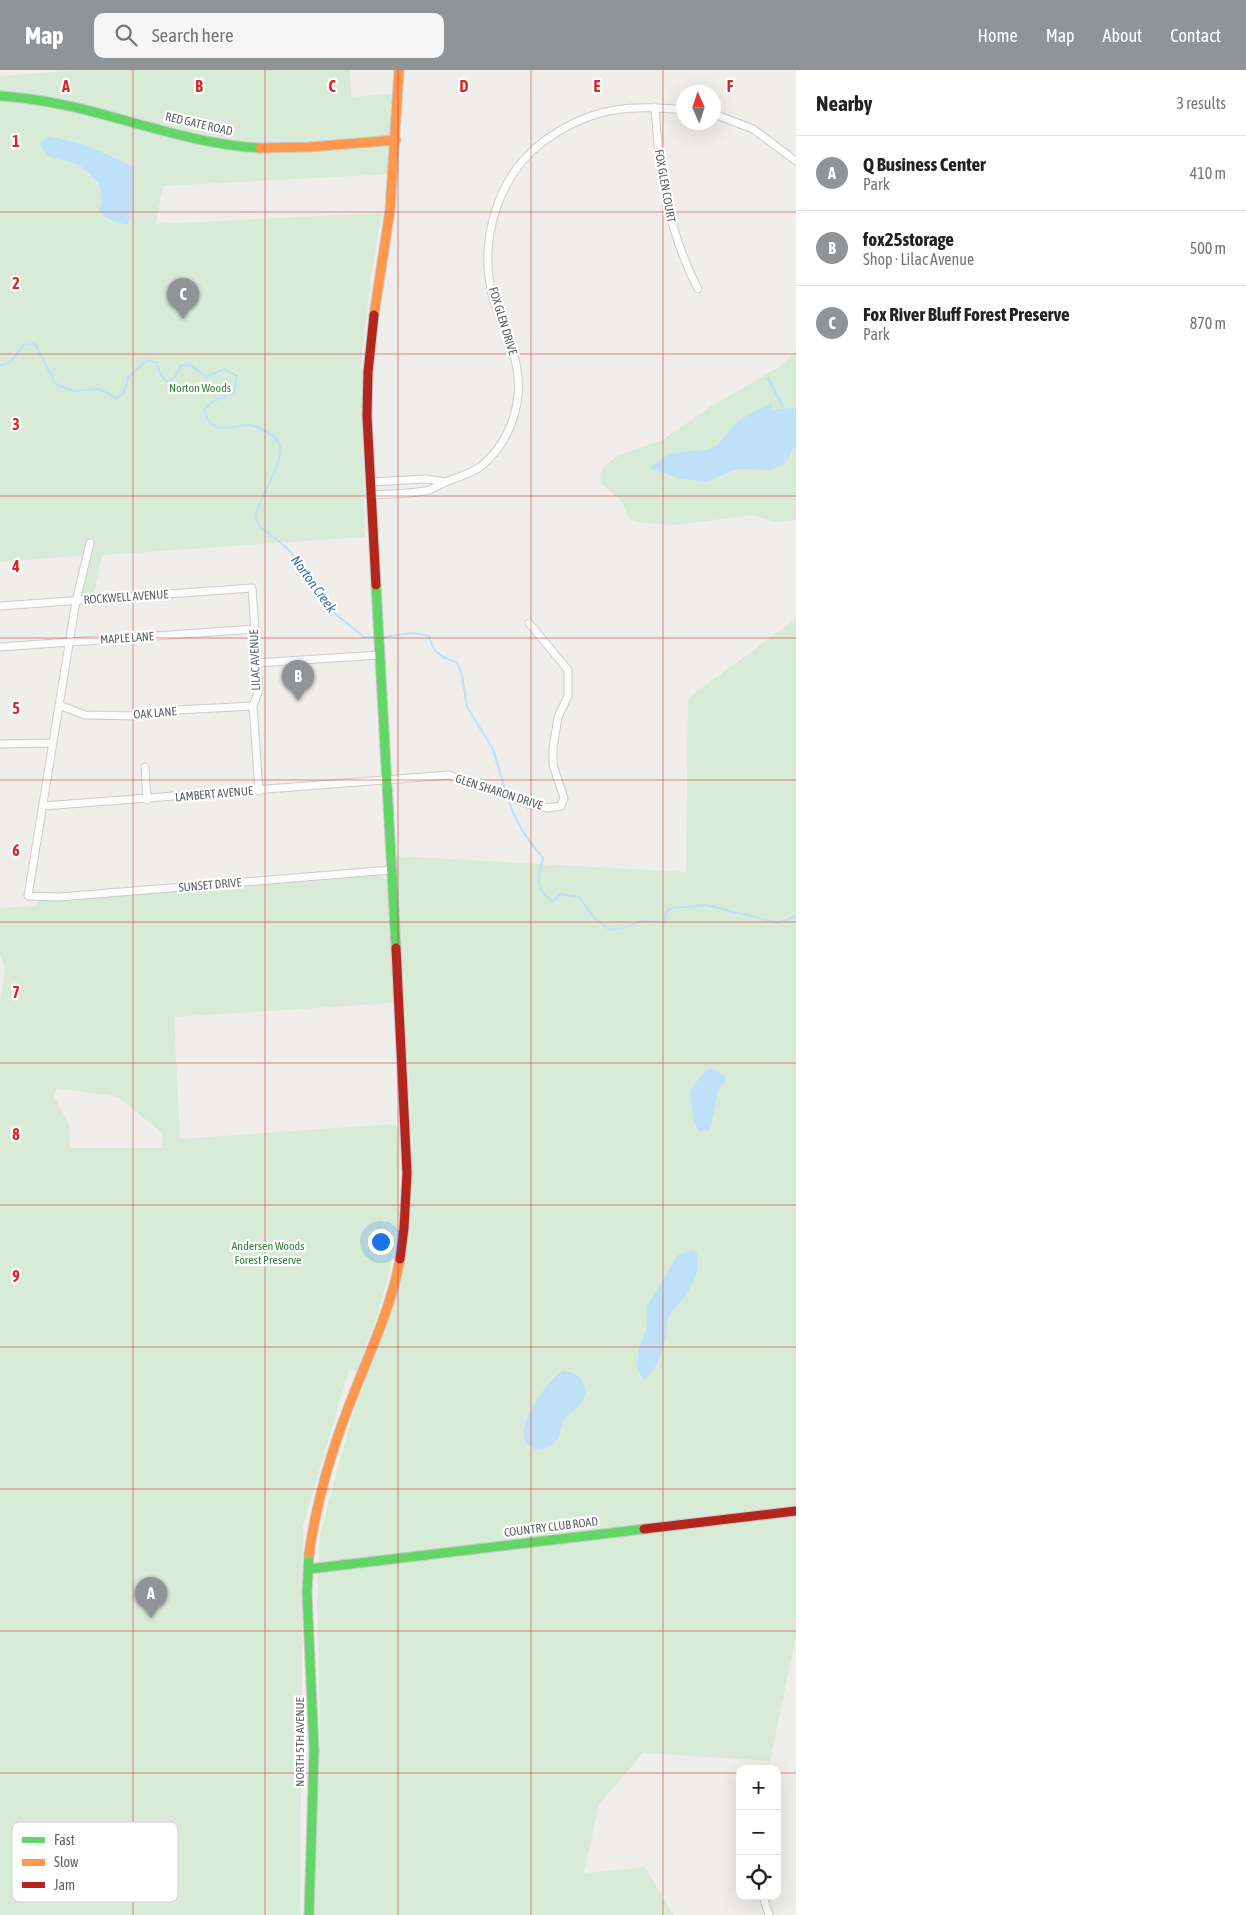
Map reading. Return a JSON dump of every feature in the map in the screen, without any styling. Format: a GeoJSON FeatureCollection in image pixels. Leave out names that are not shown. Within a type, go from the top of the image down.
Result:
{"type":"FeatureCollection","features":[{"type":"Feature","properties":{"kind":"main road","name":"NORTH 5TH AVENUE"},"geometry":{"type":"LineString","coordinates":[[309,1915],[313,1745],[307,1590],[314,1522],[336,1439],[364,1372],[390,1295],[404,1234],[406,1124],[367,416],[368,372],[377,288],[390,210],[399,70]]}},
{"type":"Feature","properties":{"kind":"main road","name":"RED GATE ROAD"},"geometry":{"type":"LineString","coordinates":[[0,96],[17,96],[68,103],[186,136],[223,144],[251,147],[396,140]]}},
{"type":"Feature","properties":{"kind":"main road","name":"COUNTRY CLUB ROAD"},"geometry":{"type":"LineString","coordinates":[[309,1569],[796,1511]]}},
{"type":"Feature","properties":{"kind":"street","name":"FOX GLEN DRIVE"},"geometry":{"type":"LineString","coordinates":[[372,495],[426,491],[479,467],[493,455],[511,426],[515,413],[519,383],[517,368],[492,292],[489,260],[492,221],[507,182],[540,145],[570,124],[605,110],[655,107],[676,109]]}},
{"type":"Feature","properties":{"kind":"street","name":"FOX GLEN COURT"},"geometry":{"type":"LineString","coordinates":[[655,107],[658,160],[668,213],[684,264],[698,289]]}},
{"type":"Feature","properties":{"kind":"street"},"geometry":{"type":"LineString","coordinates":[[721,117],[753,129],[796,161]]}},
{"type":"Feature","properties":{"kind":"street"},"geometry":{"type":"LineString","coordinates":[[371,482],[426,479],[446,482]]}},
{"type":"Feature","properties":{"kind":"street"},"geometry":{"type":"LineString","coordinates":[[43,806],[76,601],[90,542]]}},
{"type":"Feature","properties":{"kind":"street","name":"ROCKWELL AVENUE"},"geometry":{"type":"LineString","coordinates":[[0,606],[251,588]]}},
{"type":"Feature","properties":{"kind":"street","name":"LILAC AVENUE"},"geometry":{"type":"LineString","coordinates":[[251,588],[258,690],[253,706],[259,791]]}},
{"type":"Feature","properties":{"kind":"street","name":"GLEN SHARON DRIVE"},"geometry":{"type":"LineString","coordinates":[[386,780],[449,775],[532,805],[548,808],[561,806],[564,798],[553,765],[553,748],[558,717],[568,696],[568,670],[529,623]]}},
{"type":"Feature","properties":{"kind":"street","name":"MAPLE LANE"},"geometry":{"type":"LineString","coordinates":[[0,647],[255,629]]}},
{"type":"Feature","properties":{"kind":"street"},"geometry":{"type":"LineString","coordinates":[[256,663],[379,650]]}},
{"type":"Feature","properties":{"kind":"street","name":"OAK LANE"},"geometry":{"type":"LineString","coordinates":[[59,705],[85,715],[139,716],[158,711],[172,712],[253,706]]}},
{"type":"Feature","properties":{"kind":"street"},"geometry":{"type":"LineString","coordinates":[[0,744],[52,743]]}},
{"type":"Feature","properties":{"kind":"street"},"geometry":{"type":"LineString","coordinates":[[145,767],[147,800]]}},
{"type":"Feature","properties":{"kind":"street","name":"LAMBERT AVENUE"},"geometry":{"type":"LineString","coordinates":[[43,806],[147,800],[386,780]]}},
{"type":"Feature","properties":{"kind":"street","name":"SUNSET DRIVE"},"geometry":{"type":"LineString","coordinates":[[43,806],[28,896],[59,897],[391,870]]}},
{"type":"Feature","properties":{"kind":"street"},"geometry":{"type":"LineString","coordinates":[[764,1900],[769,1915]]}},
{"type":"Feature","properties":{"kind":"green space","name":"Norton Woods"},"geometry":{"type":"Polygon","coordinates":[[[83,70],[350,70],[351,97],[398,93],[392,174],[163,186],[156,224],[382,213],[371,277],[362,360],[365,537],[102,555],[94,595],[75,596],[85,555],[0,562],[0,76],[83,70]]]}},
{"type":"Feature","properties":{"kind":"green space"},"geometry":{"type":"Polygon","coordinates":[[[796,351],[796,520],[775,522],[752,515],[675,525],[643,523],[631,520],[626,514],[623,503],[601,483],[600,474],[605,465],[620,455],[664,439],[710,407],[779,367],[796,351]]]}},
{"type":"Feature","properties":{"kind":"green space"},"geometry":{"type":"Polygon","coordinates":[[[796,619],[796,1636],[770,1761],[643,1753],[599,1804],[584,1873],[645,1867],[673,1915],[314,1915],[320,1731],[317,1603],[320,1535],[349,1427],[389,1313],[403,1263],[410,1214],[412,1136],[396,856],[686,872],[688,698],[796,619]]]}},
{"type":"Feature","properties":{"kind":"green space","name":"Andersen Woods Forest Preserve"},"geometry":{"type":"Polygon","coordinates":[[[378,874],[387,880],[394,1003],[174,1017],[180,1139],[393,1124],[400,1129],[399,1215],[388,1277],[378,1313],[357,1370],[349,1371],[303,1525],[300,1915],[0,1915],[0,1004],[5,970],[0,952],[0,908],[36,906],[38,899],[378,874]],[[56,1088],[54,1097],[69,1124],[70,1148],[163,1148],[162,1133],[118,1097],[56,1088]]]}},
{"type":"Feature","properties":{"kind":"water"},"geometry":{"type":"Polygon","coordinates":[[[49,136],[83,144],[134,167],[134,198],[128,225],[113,221],[99,213],[102,199],[99,183],[78,164],[49,157],[39,144],[49,136]]]}},
{"type":"Feature","properties":{"kind":"water"},"geometry":{"type":"Polygon","coordinates":[[[769,377],[786,409],[796,407],[796,447],[792,449],[788,460],[784,461],[783,466],[770,470],[738,469],[705,482],[678,478],[651,469],[652,466],[671,453],[705,450],[716,446],[738,421],[771,403],[773,409],[783,409],[766,378],[769,377]]]}},
{"type":"Feature","properties":{"kind":"water"},"geometry":{"type":"Polygon","coordinates":[[[712,1068],[725,1076],[725,1083],[718,1091],[711,1127],[708,1131],[700,1132],[694,1124],[690,1093],[699,1079],[712,1068]]]}},
{"type":"Feature","properties":{"kind":"water"},"geometry":{"type":"Polygon","coordinates":[[[691,1250],[695,1251],[698,1259],[696,1277],[686,1295],[668,1316],[665,1341],[660,1357],[652,1372],[646,1379],[643,1378],[638,1371],[637,1362],[639,1348],[646,1330],[647,1306],[678,1255],[691,1250]]]}},
{"type":"Feature","properties":{"kind":"water"},"geometry":{"type":"Polygon","coordinates":[[[563,1371],[575,1374],[583,1382],[585,1393],[583,1399],[580,1405],[565,1418],[556,1441],[544,1449],[535,1449],[525,1441],[524,1431],[527,1420],[540,1395],[556,1376],[563,1371]]]}},
{"type":"Feature","properties":{"kind":"waterway","name":"Norton Creek"},"geometry":{"type":"LineString","coordinates":[[0,365],[11,361],[24,345],[35,344],[56,384],[74,391],[99,389],[117,398],[124,393],[128,377],[148,360],[157,363],[160,374],[167,382],[175,377],[181,366],[190,365],[206,377],[224,369],[237,376],[234,392],[210,403],[204,410],[207,419],[217,427],[229,428],[249,425],[263,429],[279,442],[280,452],[278,460],[255,515],[259,526],[286,547],[309,573],[333,612],[364,637],[376,637]]}},
{"type":"Feature","properties":{"kind":"waterway","name":"Norton Creek"},"geometry":{"type":"LineString","coordinates":[[383,637],[413,633],[429,636],[438,654],[446,659],[457,662],[462,675],[467,707],[493,749],[506,793]]}},
{"type":"Feature","properties":{"kind":"waterway","name":"Norton Creek"},"geometry":{"type":"LineString","coordinates":[[509,800],[523,831],[543,858],[539,877],[540,888],[543,893],[553,901],[560,894],[579,897],[595,919],[610,930],[624,928],[641,921],[664,922],[666,911],[673,908],[706,905],[779,923],[796,916]]}},
{"type":"Feature","properties":{"kind":"traffic: fast"},"geometry":{"type":"LineString","coordinates":[[0,96],[34,99],[227,145],[260,148]]}},
{"type":"Feature","properties":{"kind":"traffic: fast"},"geometry":{"type":"LineString","coordinates":[[376,585],[396,948]]}},
{"type":"Feature","properties":{"kind":"traffic: fast"},"geometry":{"type":"LineString","coordinates":[[309,1569],[644,1529]]}},
{"type":"Feature","properties":{"kind":"traffic: fast"},"geometry":{"type":"LineString","coordinates":[[309,1554],[307,1593],[314,1750],[309,1915]]}},
{"type":"Feature","properties":{"kind":"traffic: slow"},"geometry":{"type":"LineString","coordinates":[[374,315],[390,210],[399,70]]}},
{"type":"Feature","properties":{"kind":"traffic: slow"},"geometry":{"type":"LineString","coordinates":[[260,148],[309,147],[396,140]]}},
{"type":"Feature","properties":{"kind":"traffic: slow"},"geometry":{"type":"LineString","coordinates":[[309,1554],[316,1513],[333,1452],[392,1293],[400,1259]]}},
{"type":"Feature","properties":{"kind":"traffic: jam"},"geometry":{"type":"LineString","coordinates":[[374,315],[368,372],[367,416],[376,585]]}},
{"type":"Feature","properties":{"kind":"traffic: jam"},"geometry":{"type":"LineString","coordinates":[[396,948],[407,1173],[400,1259]]}},
{"type":"Feature","properties":{"kind":"traffic: jam"},"geometry":{"type":"LineString","coordinates":[[644,1529],[796,1511]]}},
{"type":"Feature","properties":{"kind":"place","name":"Fox River Bluff Forest Preserve"},"geometry":{"type":"Point","coordinates":[183,319]}},
{"type":"Feature","properties":{"kind":"place","name":"fox25storage"},"geometry":{"type":"Point","coordinates":[298,701]}},
{"type":"Feature","properties":{"kind":"place","name":"Q Business Center"},"geometry":{"type":"Point","coordinates":[151,1618]}}]}
